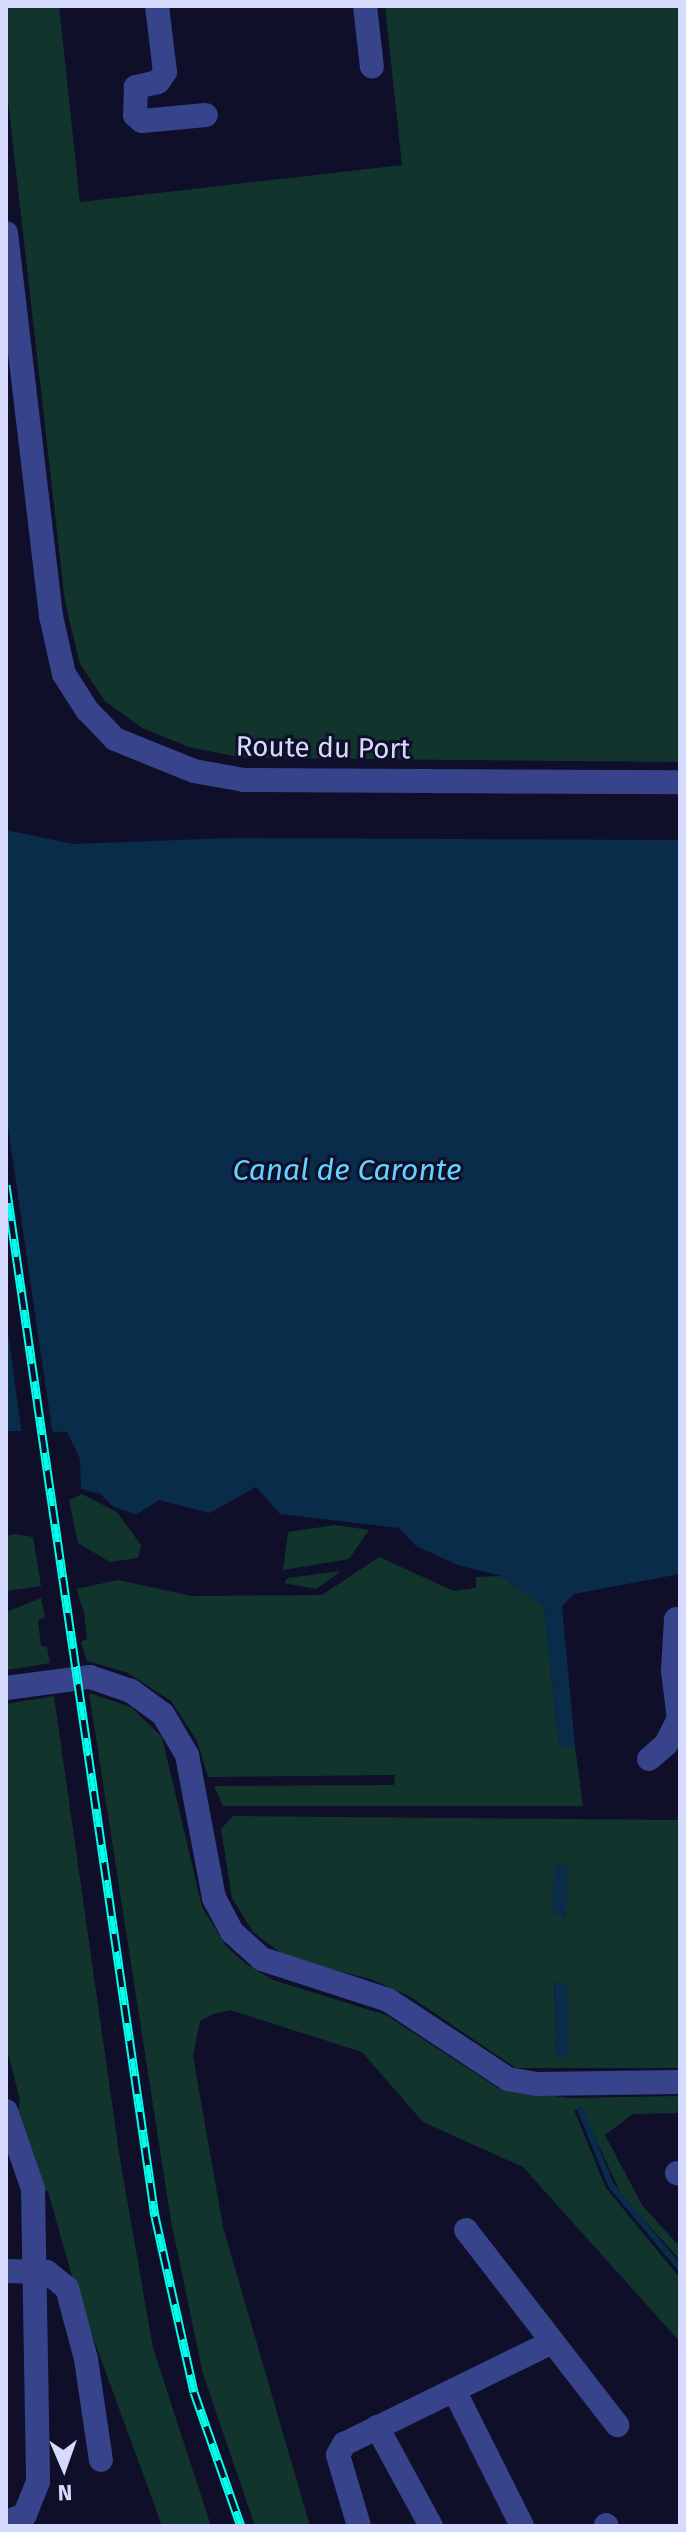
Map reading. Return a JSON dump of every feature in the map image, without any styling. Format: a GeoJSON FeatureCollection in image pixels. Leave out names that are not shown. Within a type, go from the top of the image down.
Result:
{"type":"FeatureCollection","features":[{"type":"Feature","properties":{"kind":"street"},"geometry":{"type":"LineString","coordinates":[[157,6],[165,72],[158,82],[136,87],[135,115],[142,121],[206,115]]}},
{"type":"Feature","properties":{"kind":"street"},"geometry":{"type":"LineString","coordinates":[[365,6],[372,67]]}},
{"type":"Feature","properties":{"kind":"street","name":"Route du Port"},"geometry":{"type":"LineString","coordinates":[[6,233],[51,616],[64,674],[87,710],[115,739],[150,757],[244,780],[680,782]]}},
{"type":"Feature","properties":{"kind":"street"},"geometry":{"type":"LineString","coordinates":[[649,1759],[666,1744],[679,1719],[672,1655],[676,1619]]}},
{"type":"Feature","properties":{"kind":"street"},"geometry":{"type":"LineString","coordinates":[[6,1688],[90,1677],[131,1691],[163,1714],[187,1755],[214,1898],[232,1932],[262,1959],[388,2000],[508,2079],[537,2084],[680,2082]]}},
{"type":"Feature","properties":{"kind":"street"},"geometry":{"type":"LineString","coordinates":[[6,2111],[33,2189],[38,2482],[25,2515],[6,2522]]}},
{"type":"Feature","properties":{"kind":"street"},"geometry":{"type":"LineString","coordinates":[[466,2230],[617,2425]]}},
{"type":"Feature","properties":{"kind":"street"},"geometry":{"type":"LineString","coordinates":[[6,2271],[55,2275],[67,2288],[86,2359],[101,2460]]}},
{"type":"Feature","properties":{"kind":"street"},"geometry":{"type":"LineString","coordinates":[[359,2526],[339,2449],[377,2427],[552,2342]]}},
{"type":"Feature","properties":{"kind":"street"},"geometry":{"type":"LineString","coordinates":[[454,2390],[522,2526]]}},
{"type":"Feature","properties":{"kind":"street"},"geometry":{"type":"LineString","coordinates":[[377,2427],[431,2526]]}},
{"type":"Feature","properties":{"kind":"green space"},"geometry":{"type":"Polygon","coordinates":[[[6,6],[59,6],[80,202],[402,165],[385,6],[680,6],[680,762],[244,758],[189,747],[142,728],[105,701],[80,664],[65,602],[6,83],[6,6]]]}},
{"type":"Feature","properties":{"kind":"green space"},"geometry":{"type":"Polygon","coordinates":[[[82,1494],[117,1512],[141,1545],[138,1558],[110,1562],[78,1543],[69,1500],[82,1494]]]}},
{"type":"Feature","properties":{"kind":"green space"},"geometry":{"type":"Polygon","coordinates":[[[335,1525],[369,1530],[349,1559],[283,1570],[288,1532],[335,1525]]]}},
{"type":"Feature","properties":{"kind":"green space"},"geometry":{"type":"Polygon","coordinates":[[[6,1536],[33,1537],[41,1586],[6,1591],[6,1536]]]}},
{"type":"Feature","properties":{"kind":"green space"},"geometry":{"type":"Polygon","coordinates":[[[379,1557],[454,1591],[476,1588],[476,1577],[501,1576],[544,1606],[559,1746],[575,1746],[583,1806],[223,1806],[214,1786],[394,1785],[395,1775],[208,1777],[197,1741],[171,1701],[126,1672],[87,1661],[81,1642],[87,1639],[84,1612],[76,1589],[118,1580],[192,1596],[322,1595],[379,1557]]]}},
{"type":"Feature","properties":{"kind":"green space"},"geometry":{"type":"Polygon","coordinates":[[[341,1571],[316,1589],[284,1583],[288,1578],[341,1571]]]}},
{"type":"Feature","properties":{"kind":"green space"},"geometry":{"type":"Polygon","coordinates":[[[41,1598],[45,1617],[38,1621],[41,1646],[47,1647],[50,1663],[6,1670],[6,1612],[41,1598]]]}},
{"type":"Feature","properties":{"kind":"green space"},"geometry":{"type":"Polygon","coordinates":[[[89,1693],[131,1707],[162,1737],[202,1907],[226,1946],[245,1963],[273,1980],[386,2015],[498,2088],[568,2098],[680,2096],[680,2113],[633,2114],[605,2135],[642,2205],[680,2247],[680,2260],[621,2194],[582,2109],[574,2110],[606,2188],[680,2278],[680,2342],[523,2167],[423,2122],[362,2052],[230,2010],[213,2014],[200,2021],[193,2056],[223,2227],[310,2526],[255,2526],[203,2374],[171,2221],[89,1693]]]}},
{"type":"Feature","properties":{"kind":"green space"},"geometry":{"type":"Polygon","coordinates":[[[54,1696],[120,2159],[153,2348],[211,2526],[162,2526],[76,2291],[48,2191],[39,2190],[18,2112],[20,2100],[6,2045],[6,1704],[54,1696]]]}},
{"type":"Feature","properties":{"kind":"green space"},"geometry":{"type":"Polygon","coordinates":[[[233,1816],[680,1820],[680,2068],[516,2068],[409,1996],[370,1979],[287,1958],[253,1932],[232,1898],[221,1829],[233,1816]],[[554,1982],[557,2056],[567,2057],[568,1987],[554,1982]]]}},
{"type":"Feature","properties":{"kind":"water","name":"Canal de Caronte"},"geometry":{"type":"Polygon","coordinates":[[[6,830],[73,844],[230,838],[680,840],[680,1574],[574,1594],[562,1606],[575,1746],[559,1747],[544,1607],[501,1576],[458,1565],[416,1546],[399,1528],[280,1514],[256,1487],[210,1513],[159,1500],[136,1515],[112,1506],[101,1494],[81,1489],[80,1459],[67,1432],[6,1431],[6,830]]]}},
{"type":"Feature","properties":{"kind":"water"},"geometry":{"type":"Polygon","coordinates":[[[554,1865],[568,1865],[566,1919],[552,1912],[554,1865]]]}},
{"type":"Feature","properties":{"kind":"water"},"geometry":{"type":"Polygon","coordinates":[[[554,1981],[568,1986],[568,2057],[557,2057],[554,1981]]]}},
{"type":"Feature","properties":{"kind":"pier"},"geometry":{"type":"Polygon","coordinates":[[[6,1113],[53,1436],[22,1436],[6,1317],[6,1113]]]}},
{"type":"Feature","properties":{"kind":"waterway"},"geometry":{"type":"LineString","coordinates":[[580,2109],[611,2185],[680,2268]]}},
{"type":"Feature","properties":{"kind":"railway"},"geometry":{"type":"LineString","coordinates":[[6,1185],[155,2216],[194,2392],[241,2526]]}}]}
